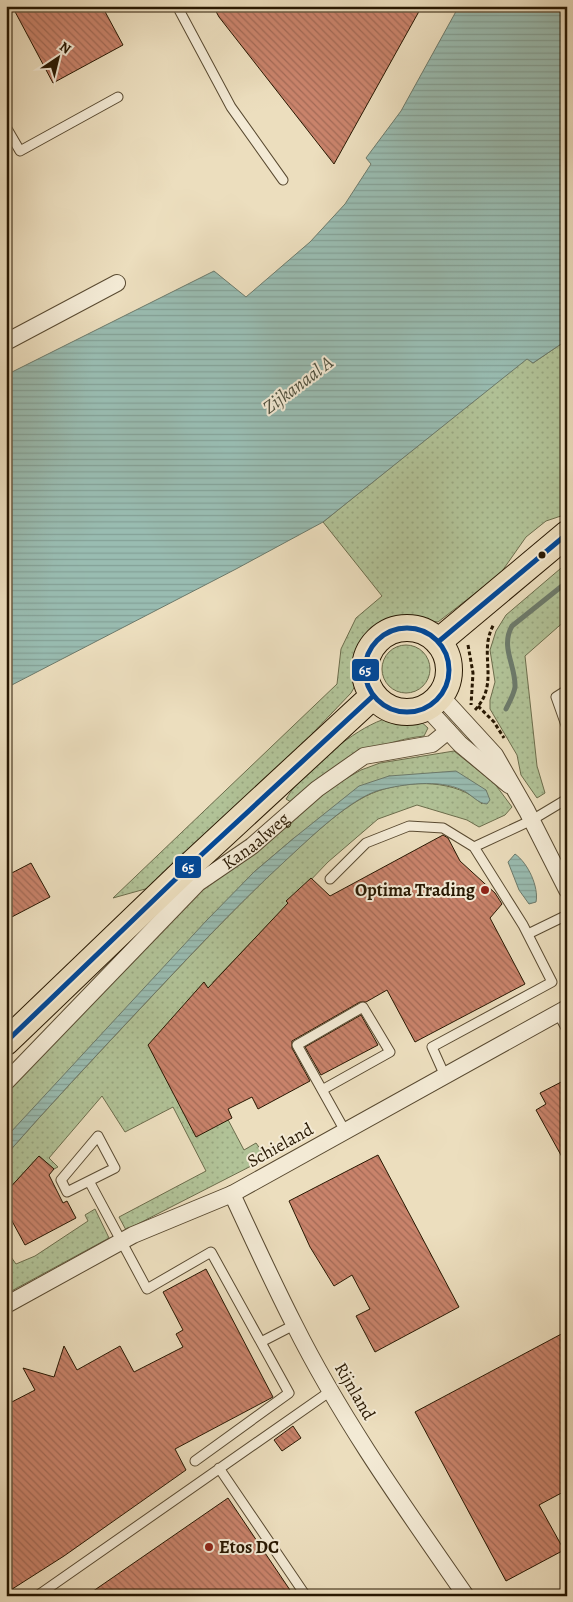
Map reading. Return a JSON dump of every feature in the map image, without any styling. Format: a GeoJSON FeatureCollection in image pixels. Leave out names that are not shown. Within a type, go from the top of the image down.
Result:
{"type":"FeatureCollection","features":[{"type":"Feature","properties":{"kind":"main road"},"geometry":{"type":"LineString","coordinates":[[438,642],[567,534]]}},
{"type":"Feature","properties":{"kind":"main road"},"geometry":{"type":"LineString","coordinates":[[399,628],[420,630],[438,642],[446,654],[449,668],[447,682],[433,701],[412,711],[398,711],[384,706],[373,696],[364,676],[366,654],[379,637],[399,628]]}},
{"type":"Feature","properties":{"kind":"main road","name":"Kanaalweg"},"geometry":{"type":"LineString","coordinates":[[6,1042],[185,870],[373,696]]}},
{"type":"Feature","properties":{"kind":"street"},"geometry":{"type":"LineString","coordinates":[[6,342],[117,283]]}},
{"type":"Feature","properties":{"kind":"street"},"geometry":{"type":"LineString","coordinates":[[433,701],[464,719],[495,754],[532,820],[567,890]]}},
{"type":"Feature","properties":{"kind":"street"},"geometry":{"type":"LineString","coordinates":[[433,701],[448,731],[460,744],[515,789]]}},
{"type":"Feature","properties":{"kind":"street","name":"Kanaalweg"},"geometry":{"type":"LineString","coordinates":[[6,1082],[198,883],[252,846],[317,789],[364,756],[432,744],[448,731]]}},
{"type":"Feature","properties":{"kind":"street","name":"Schieland"},"geometry":{"type":"LineString","coordinates":[[6,1305],[121,1242],[232,1194],[562,1011]]}},
{"type":"Feature","properties":{"kind":"street","name":"Rijnland"},"geometry":{"type":"LineString","coordinates":[[232,1194],[294,1325],[376,1466],[466,1596]]}},
{"type":"Feature","properties":{"kind":"lane"},"geometry":{"type":"LineString","coordinates":[[177,6],[231,106],[283,180]]}},
{"type":"Feature","properties":{"kind":"lane"},"geometry":{"type":"LineString","coordinates":[[6,127],[20,151],[118,97]]}},
{"type":"Feature","properties":{"kind":"lane"},"geometry":{"type":"LineString","coordinates":[[567,690],[556,697],[567,728]]}},
{"type":"Feature","properties":{"kind":"lane"},"geometry":{"type":"LineString","coordinates":[[474,847],[532,820],[567,799]]}},
{"type":"Feature","properties":{"kind":"lane"},"geometry":{"type":"LineString","coordinates":[[330,879],[366,843],[409,826],[443,828],[474,847],[528,934],[552,982],[432,1047],[445,1076]]}},
{"type":"Feature","properties":{"kind":"lane"},"geometry":{"type":"LineString","coordinates":[[528,934],[567,915]]}},
{"type":"Feature","properties":{"kind":"lane"},"geometry":{"type":"LineString","coordinates":[[322,1090],[390,1052],[363,1007],[296,1045],[345,1131]]}},
{"type":"Feature","properties":{"kind":"lane"},"geometry":{"type":"LineString","coordinates":[[562,1011],[567,1030]]}},
{"type":"Feature","properties":{"kind":"lane"},"geometry":{"type":"LineString","coordinates":[[98,1136],[115,1168],[89,1181],[67,1192],[62,1180],[98,1136]]}},
{"type":"Feature","properties":{"kind":"lane"},"geometry":{"type":"LineString","coordinates":[[89,1181],[147,1289],[211,1252],[289,1394],[195,1461]]}},
{"type":"Feature","properties":{"kind":"lane"},"geometry":{"type":"LineString","coordinates":[[261,1342],[294,1325]]}},
{"type":"Feature","properties":{"kind":"lane"},"geometry":{"type":"LineString","coordinates":[[37,1596],[332,1390]]}},
{"type":"Feature","properties":{"kind":"lane"},"geometry":{"type":"LineString","coordinates":[[219,1468],[306,1596]]}},
{"type":"Feature","properties":{"kind":"path"},"geometry":{"type":"LineString","coordinates":[[464,719],[478,706],[489,688],[489,633],[498,617]]}},
{"type":"Feature","properties":{"kind":"green space"},"geometry":{"type":"Polygon","coordinates":[[[567,340],[567,514],[546,521],[526,537],[500,574],[438,622],[417,619],[395,620],[379,627],[362,648],[359,679],[351,693],[312,734],[156,886],[113,898],[337,684],[341,649],[356,618],[382,596],[323,522],[527,358],[533,363],[567,340]]]}},
{"type":"Feature","properties":{"kind":"green space"},"geometry":{"type":"Polygon","coordinates":[[[567,563],[567,619],[525,656],[537,766],[545,793],[537,798],[521,775],[517,755],[490,709],[490,700],[495,682],[490,650],[496,631],[506,615],[567,563]]]}},
{"type":"Feature","properties":{"kind":"green space"},"geometry":{"type":"Polygon","coordinates":[[[401,645],[411,645],[423,652],[430,664],[430,674],[423,686],[411,693],[401,693],[393,689],[386,682],[382,674],[382,664],[386,656],[393,649],[401,645]]]}},
{"type":"Feature","properties":{"kind":"green space"},"geometry":{"type":"Polygon","coordinates":[[[393,717],[418,719],[428,728],[424,736],[404,739],[369,751],[338,769],[291,802],[286,799],[302,776],[346,740],[371,725],[393,717]]]}},
{"type":"Feature","properties":{"kind":"green space"},"geometry":{"type":"Polygon","coordinates":[[[454,751],[495,784],[512,807],[505,815],[479,827],[467,820],[417,805],[378,819],[328,862],[213,982],[244,1039],[207,1080],[244,1150],[256,1143],[261,1150],[257,1163],[126,1230],[119,1217],[206,1171],[173,1107],[125,1132],[102,1096],[49,1158],[58,1167],[54,1169],[39,1156],[6,1192],[6,1155],[88,1064],[208,937],[279,866],[326,824],[365,796],[391,787],[418,784],[447,786],[472,796],[482,804],[486,790],[389,776],[294,838],[254,872],[6,1138],[6,1088],[200,889],[328,789],[361,770],[380,763],[454,751]]]}},
{"type":"Feature","properties":{"kind":"green space"},"geometry":{"type":"Polygon","coordinates":[[[95,1209],[109,1238],[6,1294],[6,1250],[16,1264],[35,1256],[88,1221],[85,1215],[95,1209]]]}},
{"type":"Feature","properties":{"kind":"water","name":"Zijkanaal A"},"geometry":{"type":"Polygon","coordinates":[[[459,6],[567,6],[567,340],[533,363],[527,359],[323,522],[6,688],[6,375],[214,271],[246,297],[310,242],[345,204],[371,164],[366,158],[401,111],[459,6]]]}},
{"type":"Feature","properties":{"kind":"water"},"geometry":{"type":"Polygon","coordinates":[[[456,771],[486,790],[490,800],[487,804],[480,802],[465,791],[453,787],[432,784],[400,786],[380,790],[368,795],[329,821],[265,880],[190,955],[6,1155],[6,1138],[9,1134],[206,921],[254,872],[359,786],[389,776],[456,771]]]}},
{"type":"Feature","properties":{"kind":"water"},"geometry":{"type":"Polygon","coordinates":[[[515,854],[524,863],[532,876],[536,889],[536,902],[529,904],[519,890],[508,862],[515,854]]]}},
{"type":"Feature","properties":{"kind":"building"},"geometry":{"type":"Polygon","coordinates":[[[12,6],[102,6],[123,45],[53,83],[12,6]]]}},
{"type":"Feature","properties":{"kind":"building"},"geometry":{"type":"Polygon","coordinates":[[[213,6],[422,6],[334,164],[219,17],[213,6]]]}},
{"type":"Feature","properties":{"kind":"building"},"geometry":{"type":"Polygon","coordinates":[[[443,835],[448,838],[460,861],[495,893],[502,904],[490,918],[525,984],[415,1042],[387,990],[366,1002],[360,1002],[292,1041],[292,1048],[310,1081],[258,1109],[252,1097],[228,1109],[232,1118],[196,1137],[148,1045],[204,982],[208,988],[288,903],[286,901],[311,878],[330,896],[443,835]]]}},
{"type":"Feature","properties":{"kind":"building"},"geometry":{"type":"Polygon","coordinates":[[[31,863],[50,897],[6,920],[6,876],[31,863]]]}},
{"type":"Feature","properties":{"kind":"building"},"geometry":{"type":"Polygon","coordinates":[[[361,1015],[378,1045],[321,1075],[305,1047],[361,1015]]]}},
{"type":"Feature","properties":{"kind":"building"},"geometry":{"type":"Polygon","coordinates":[[[567,1079],[567,1166],[536,1110],[546,1104],[540,1093],[567,1079]]]}},
{"type":"Feature","properties":{"kind":"building"},"geometry":{"type":"Polygon","coordinates":[[[378,1155],[459,1307],[375,1352],[356,1316],[370,1309],[352,1275],[334,1286],[310,1247],[289,1201],[378,1155]]]}},
{"type":"Feature","properties":{"kind":"building"},"geometry":{"type":"Polygon","coordinates":[[[39,1156],[54,1169],[49,1175],[63,1203],[67,1201],[76,1218],[25,1245],[6,1210],[6,1192],[39,1156]]]}},
{"type":"Feature","properties":{"kind":"building"},"geometry":{"type":"Polygon","coordinates":[[[206,1269],[273,1397],[175,1449],[186,1470],[64,1556],[6,1593],[6,1405],[35,1390],[23,1368],[54,1377],[64,1346],[77,1370],[120,1346],[134,1372],[183,1347],[176,1334],[183,1330],[163,1292],[206,1269]]]}},
{"type":"Feature","properties":{"kind":"building"},"geometry":{"type":"Polygon","coordinates":[[[567,1331],[567,1490],[539,1505],[564,1550],[506,1581],[415,1412],[567,1331]]]}},
{"type":"Feature","properties":{"kind":"building"},"geometry":{"type":"Polygon","coordinates":[[[293,1426],[301,1438],[282,1451],[274,1440],[293,1426]]]}},
{"type":"Feature","properties":{"kind":"building","name":"Etos DC"},"geometry":{"type":"Polygon","coordinates":[[[228,1498],[294,1596],[86,1596],[228,1498]]]}},
{"type":"Feature","properties":{"kind":"waterway"},"geometry":{"type":"LineString","coordinates":[[506,709],[515,687],[508,649],[509,634],[512,626],[567,582]]}},
{"type":"Feature","properties":{"kind":"transit line","name":"65"},"geometry":{"type":"LineString","coordinates":[[438,642],[567,534]]}},
{"type":"Feature","properties":{"kind":"transit line","name":"65"},"geometry":{"type":"LineString","coordinates":[[407,628],[423,631],[437,640],[446,654],[449,670],[446,686],[437,700],[423,709],[407,712],[391,709],[377,700],[368,686],[365,670],[368,654],[377,640],[391,631],[407,628]]}},
{"type":"Feature","properties":{"kind":"transit line","name":"65"},"geometry":{"type":"LineString","coordinates":[[6,1042],[185,870],[373,696]]}},
{"type":"Feature","properties":{"kind":"place","name":"Optima Trading"},"geometry":{"type":"Point","coordinates":[485,890]}},
{"type":"Feature","properties":{"kind":"place","name":"Etos DC"},"geometry":{"type":"Point","coordinates":[209,1547]}}]}
